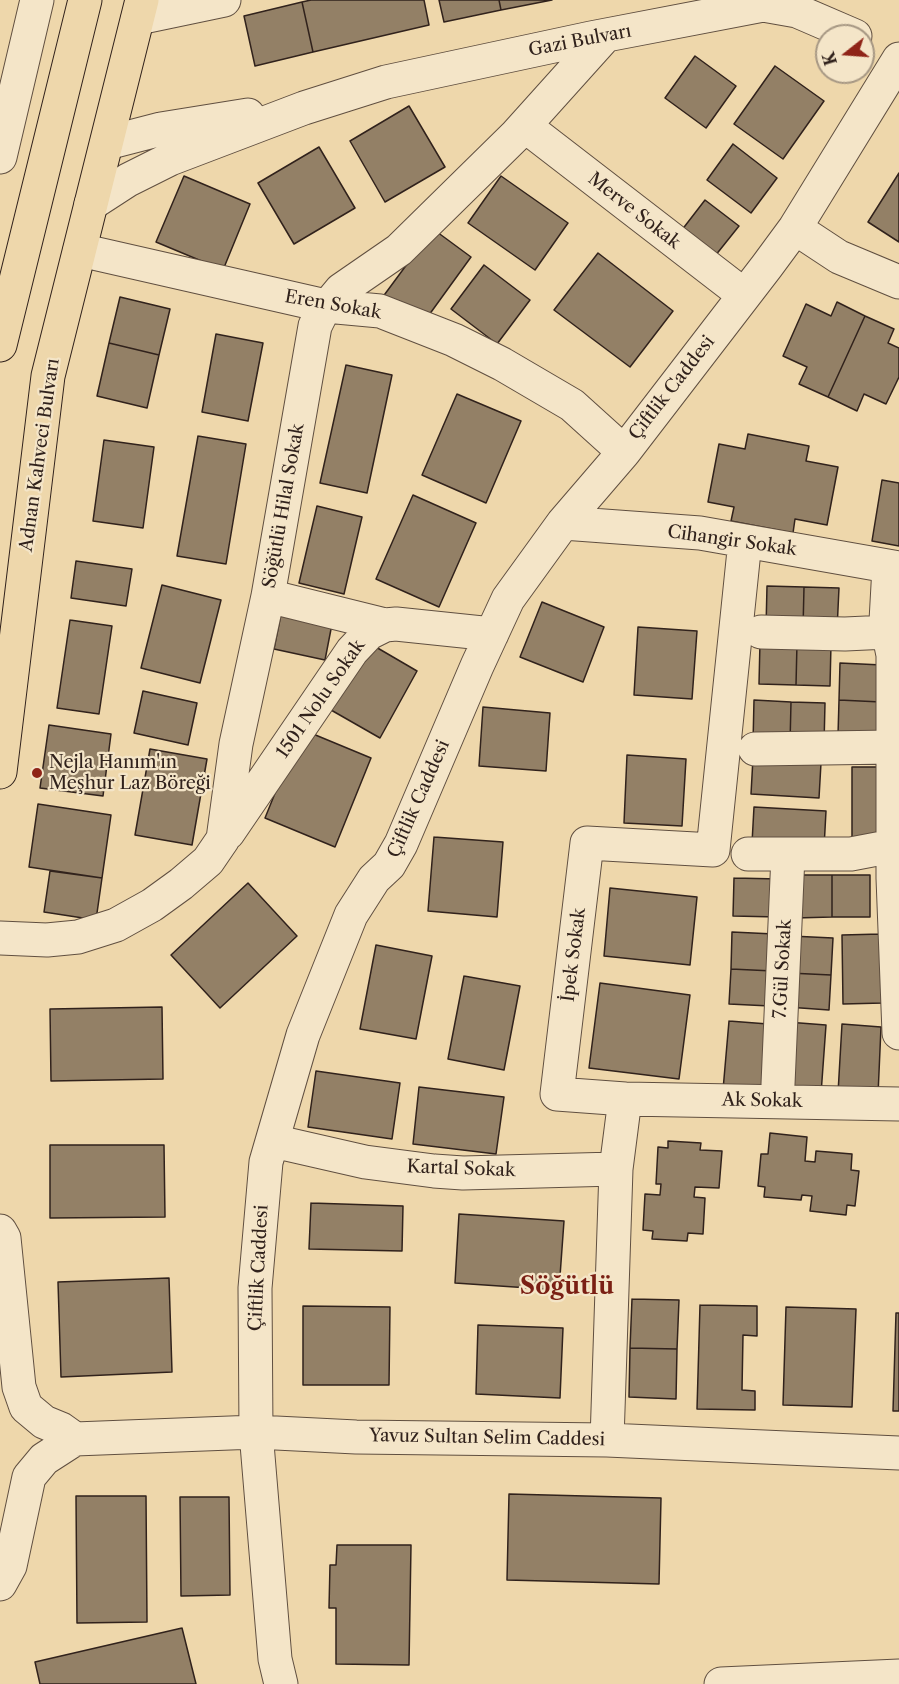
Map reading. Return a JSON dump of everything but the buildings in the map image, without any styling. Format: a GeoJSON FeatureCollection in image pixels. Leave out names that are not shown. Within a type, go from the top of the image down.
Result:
{"type":"FeatureCollection","features":[{"type":"Feature","properties":{"kind":"highway"},"geometry":{"type":"LineString","coordinates":[[0,345],[85,0]]}},
{"type":"Feature","properties":{"kind":"highway","name":"Adnan Kahveci Bulvarı"},"geometry":{"type":"LineString","coordinates":[[0,772],[48,376],[140,9]]}},
{"type":"Feature","properties":{"kind":"street"},"geometry":{"type":"LineString","coordinates":[[0,157],[37,0]]}},
{"type":"Feature","properties":{"kind":"street"},"geometry":{"type":"LineString","coordinates":[[140,9],[224,0]]}},
{"type":"Feature","properties":{"kind":"street","name":"Gazi Bulvarı"},"geometry":{"type":"LineString","coordinates":[[91,204],[128,180],[170,159],[304,108],[386,82],[605,36],[763,6],[797,11],[827,24]]}},
{"type":"Feature","properties":{"kind":"street","name":"Söğütlü Hilal Sokak"},"geometry":{"type":"LineString","coordinates":[[0,938],[78,937],[116,925],[152,905],[181,884],[208,861],[223,839],[236,744],[268,596],[315,326],[326,306],[341,290],[399,250],[525,126],[605,36]]}},
{"type":"Feature","properties":{"kind":"street"},"geometry":{"type":"LineString","coordinates":[[875,46],[899,59]]}},
{"type":"Feature","properties":{"kind":"street","name":"Çiftlik Caddesi"},"geometry":{"type":"LineString","coordinates":[[281,1684],[275,1659],[256,1432],[255,1288],[266,1162],[303,1035],[351,915],[374,879],[389,865],[401,844],[508,599],[563,523],[624,452],[795,228],[899,59]]}},
{"type":"Feature","properties":{"kind":"street","name":"Gazi Bulvarı"},"geometry":{"type":"LineString","coordinates":[[107,143],[161,129],[228,117],[304,108]]}},
{"type":"Feature","properties":{"kind":"street","name":"Merve Sokak"},"geometry":{"type":"LineString","coordinates":[[525,126],[744,295]]}},
{"type":"Feature","properties":{"kind":"street"},"geometry":{"type":"LineString","coordinates":[[795,228],[838,257],[899,282]]}},
{"type":"Feature","properties":{"kind":"street","name":"Eren Sokak"},"geometry":{"type":"LineString","coordinates":[[80,250],[326,306],[380,311],[454,340],[502,364],[572,405],[624,452]]}},
{"type":"Feature","properties":{"kind":"street","name":"Cihangir Sokak"},"geometry":{"type":"LineString","coordinates":[[563,523],[700,533],[894,568]]}},
{"type":"Feature","properties":{"kind":"street","name":"İpek Sokak"},"geometry":{"type":"LineString","coordinates":[[625,1099],[556,1094],[587,843],[713,850],[745,541]]}},
{"type":"Feature","properties":{"kind":"street"},"geometry":{"type":"LineString","coordinates":[[894,568],[886,621],[893,655],[896,844],[892,878],[899,1034]]}},
{"type":"Feature","properties":{"kind":"street"},"geometry":{"type":"LineString","coordinates":[[268,596],[385,625],[396,624],[492,634]]}},
{"type":"Feature","properties":{"kind":"street","name":"1501 Nolu Sokak"},"geometry":{"type":"LineString","coordinates":[[223,839],[352,651],[369,633],[385,625]]}},
{"type":"Feature","properties":{"kind":"street"},"geometry":{"type":"LineString","coordinates":[[761,632],[845,634],[888,632]]}},
{"type":"Feature","properties":{"kind":"street"},"geometry":{"type":"LineString","coordinates":[[755,749],[893,747]]}},
{"type":"Feature","properties":{"kind":"street"},"geometry":{"type":"LineString","coordinates":[[748,854],[851,854],[896,844]]}},
{"type":"Feature","properties":{"kind":"street","name":"7.Gül Sokak"},"geometry":{"type":"LineString","coordinates":[[778,1084],[788,855]]}},
{"type":"Feature","properties":{"kind":"street"},"geometry":{"type":"LineString","coordinates":[[607,1440],[616,1169],[625,1099]]}},
{"type":"Feature","properties":{"kind":"street","name":"Ak Sokak"},"geometry":{"type":"LineString","coordinates":[[625,1099],[899,1104]]}},
{"type":"Feature","properties":{"kind":"street","name":"Kartal Sokak"},"geometry":{"type":"LineString","coordinates":[[273,1141],[364,1162],[434,1172],[616,1169]]}},
{"type":"Feature","properties":{"kind":"street"},"geometry":{"type":"LineString","coordinates":[[0,1231],[4,1238],[19,1387],[26,1407],[44,1422],[61,1428],[75,1439],[44,1459],[29,1477],[10,1566],[0,1584]]}},
{"type":"Feature","properties":{"kind":"street","name":"Yavuz Sultan Selim Caddesi"},"geometry":{"type":"LineString","coordinates":[[75,1439],[256,1432],[356,1437],[607,1440],[899,1453]]}},
{"type":"Feature","properties":{"kind":"street"},"geometry":{"type":"LineString","coordinates":[[721,1684],[899,1676]]}},
{"type":"Feature","properties":{"kind":"place","name":"Nejla Hanım'ın Meşhur Laz Böreği"},"geometry":{"type":"Point","coordinates":[37,773]}},
{"type":"Feature","properties":{"kind":"district","name":"Söğütlü"},"geometry":{"type":"Point","coordinates":[567,1287]}}]}
